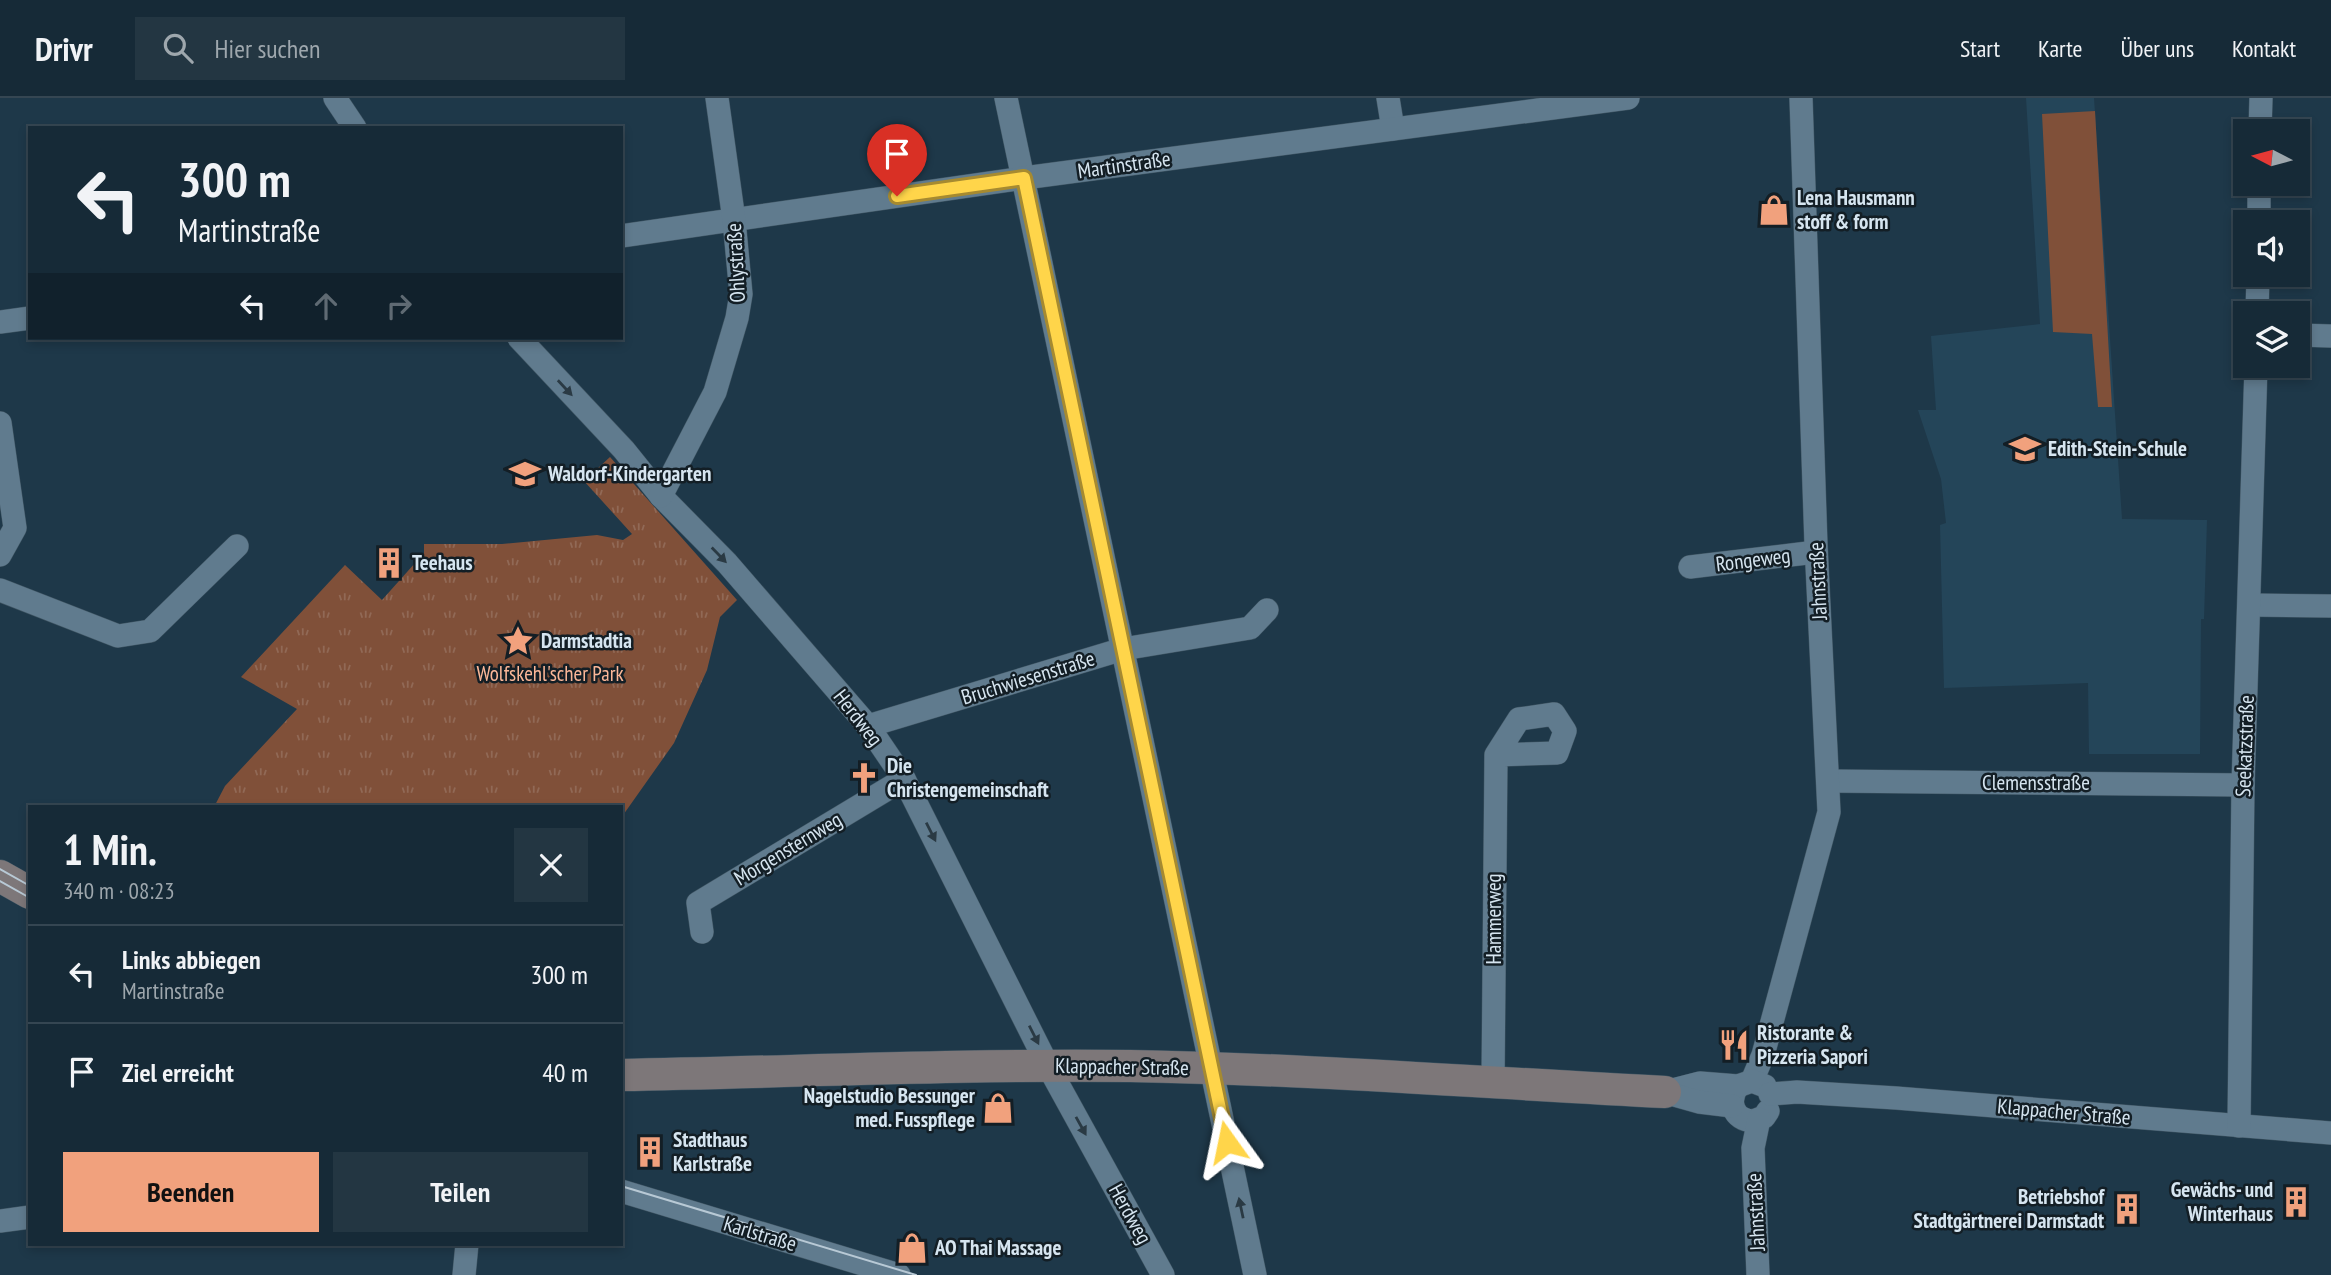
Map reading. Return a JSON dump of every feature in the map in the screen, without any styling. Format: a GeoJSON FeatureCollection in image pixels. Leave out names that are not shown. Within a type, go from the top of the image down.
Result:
{"type":"FeatureCollection","features":[{"type":"Feature","properties":{"kind":"street"},"geometry":{"type":"LineString","coordinates":[[335,98],[354,126]]}},
{"type":"Feature","properties":{"kind":"street","name":"Ohlystraße"},"geometry":{"type":"LineString","coordinates":[[661,496],[715,392],[737,318],[741,294],[717,98]]}},
{"type":"Feature","properties":{"kind":"street"},"geometry":{"type":"LineString","coordinates":[[1006,98],[1255,1275]]}},
{"type":"Feature","properties":{"kind":"street"},"geometry":{"type":"LineString","coordinates":[[1388,98],[1393,129]]}},
{"type":"Feature","properties":{"kind":"street","name":"Martinstraße"},"geometry":{"type":"LineString","coordinates":[[623,236],[1024,178],[1628,98]]}},
{"type":"Feature","properties":{"kind":"street","name":"Jahnstraße"},"geometry":{"type":"LineString","coordinates":[[1758,1275],[1753,1100],[1829,811],[1816,552],[1801,98]]}},
{"type":"Feature","properties":{"kind":"street"},"geometry":{"type":"LineString","coordinates":[[2260,119],[2261,98]]}},
{"type":"Feature","properties":{"kind":"street"},"geometry":{"type":"LineString","coordinates":[[0,322],[28,318]]}},
{"type":"Feature","properties":{"kind":"street"},"geometry":{"type":"LineString","coordinates":[[2310,335],[2331,336]]}},
{"type":"Feature","properties":{"kind":"street","name":"Herdweg"},"geometry":{"type":"LineString","coordinates":[[521,340],[624,450],[661,496],[727,563],[868,726],[904,779],[1048,1066],[1163,1275]]}},
{"type":"Feature","properties":{"kind":"street","name":"Seekatzstraße"},"geometry":{"type":"LineString","coordinates":[[2239,1126],[2243,785],[2256,378]]}},
{"type":"Feature","properties":{"kind":"street"},"geometry":{"type":"LineString","coordinates":[[0,424],[15,528],[0,555]]}},
{"type":"Feature","properties":{"kind":"street"},"geometry":{"type":"LineString","coordinates":[[0,590],[118,636],[150,631],[237,546]]}},
{"type":"Feature","properties":{"kind":"street","name":"Rongeweg"},"geometry":{"type":"LineString","coordinates":[[1690,568],[1816,552]]}},
{"type":"Feature","properties":{"kind":"street"},"geometry":{"type":"LineString","coordinates":[[2250,605],[2331,606]]}},
{"type":"Feature","properties":{"kind":"street","name":"Bruchwiesenstraße"},"geometry":{"type":"LineString","coordinates":[[868,726],[1123,649],[1250,628],[1267,610]]}},
{"type":"Feature","properties":{"kind":"street","name":"Hammerweg"},"geometry":{"type":"LineString","coordinates":[[1493,1083],[1496,755]]}},
{"type":"Feature","properties":{"kind":"street","name":"Morgensternweg"},"geometry":{"type":"LineString","coordinates":[[702,932],[698,903],[904,779]]}},
{"type":"Feature","properties":{"kind":"street","name":"Clemensstraße"},"geometry":{"type":"LineString","coordinates":[[1828,781],[2243,785]]}},
{"type":"Feature","properties":{"kind":"street"},"geometry":{"type":"LineString","coordinates":[[0,876],[28,892]]}},
{"type":"Feature","properties":{"kind":"street","name":"Klappacher Straße"},"geometry":{"type":"LineString","coordinates":[[623,1075],[1048,1066],[1212,1068],[1665,1092],[1700,1083],[1753,1100],[1797,1092],[2331,1133]]}},
{"type":"Feature","properties":{"kind":"street","name":"Karlstraße"},"geometry":{"type":"LineString","coordinates":[[623,1192],[899,1275]]}},
{"type":"Feature","properties":{"kind":"street"},"geometry":{"type":"LineString","coordinates":[[0,1221],[28,1217]]}},
{"type":"Feature","properties":{"kind":"street"},"geometry":{"type":"LineString","coordinates":[[464,1275],[467,1246]]}},
{"type":"Feature","properties":{"kind":"shaded area","name":"Edith-Stein-Schule"},"geometry":{"type":"Polygon","coordinates":[[[2026,98],[2094,98],[2122,519],[2207,520],[2204,619],[2201,619],[2200,754],[2089,754],[2088,683],[1944,688],[1940,525],[1946,523],[1941,479],[1918,410],[1936,410],[1931,336],[2040,324],[2026,98]]]}},
{"type":"Feature","properties":{"kind":"green space"},"geometry":{"type":"Polygon","coordinates":[[[2095,111],[2112,407],[2098,407],[2092,334],[2053,332],[2042,114],[2095,111]]]}},
{"type":"Feature","properties":{"kind":"green space","name":"Wolfskehl'scher Park"},"geometry":{"type":"Polygon","coordinates":[[[610,457],[737,600],[720,617],[707,670],[674,743],[623,815],[623,805],[215,805],[225,786],[297,709],[241,677],[345,565],[382,600],[424,553],[424,544],[502,544],[597,535],[623,540],[632,534],[584,481],[610,457]]]}},
{"type":"Feature","properties":{"kind":"tram line"},"geometry":{"type":"LineString","coordinates":[[0,869],[28,885]]}},
{"type":"Feature","properties":{"kind":"tram line"},"geometry":{"type":"LineString","coordinates":[[0,881],[28,897]]}},
{"type":"Feature","properties":{"kind":"tram line"},"geometry":{"type":"LineString","coordinates":[[623,1187],[916,1275]]}},
{"type":"Feature","properties":{"kind":"place","name":"Lena Hausmann stoff & form"},"geometry":{"type":"Point","coordinates":[1774,210]}},
{"type":"Feature","properties":{"kind":"place","name":"Edith-Stein-Schule"},"geometry":{"type":"Point","coordinates":[2025,449]}},
{"type":"Feature","properties":{"kind":"place","name":"Waldorf-Kindergarten"},"geometry":{"type":"Point","coordinates":[525,474]}},
{"type":"Feature","properties":{"kind":"place","name":"Teehaus"},"geometry":{"type":"Point","coordinates":[389,563]}},
{"type":"Feature","properties":{"kind":"place","name":"Darmstadtia"},"geometry":{"type":"Point","coordinates":[518,641]}},
{"type":"Feature","properties":{"kind":"place","name":"Die Christengemeinschaft"},"geometry":{"type":"Point","coordinates":[864,778]}},
{"type":"Feature","properties":{"kind":"place","name":"Ristorante & Pizzeria Sapori"},"geometry":{"type":"Point","coordinates":[1734,1045]}},
{"type":"Feature","properties":{"kind":"place","name":"Nagelstudio Bessunger med. Fusspflege"},"geometry":{"type":"Point","coordinates":[998,1108]}},
{"type":"Feature","properties":{"kind":"place","name":"Stadthaus Karlstraße"},"geometry":{"type":"Point","coordinates":[650,1152]}},
{"type":"Feature","properties":{"kind":"place","name":"Gewächs- und Winterhaus"},"geometry":{"type":"Point","coordinates":[2296,1202]}},
{"type":"Feature","properties":{"kind":"place","name":"Betriebshof Stadtgärtnerei Darmstadt"},"geometry":{"type":"Point","coordinates":[2127,1209]}},
{"type":"Feature","properties":{"kind":"place","name":"AO Thai Massage"},"geometry":{"type":"Point","coordinates":[912,1248]}},
{"type":"Feature","properties":{"kind":"route"},"geometry":{"type":"LineString","coordinates":[[897,196],[1024,178],[1227,1142]]}}]}
